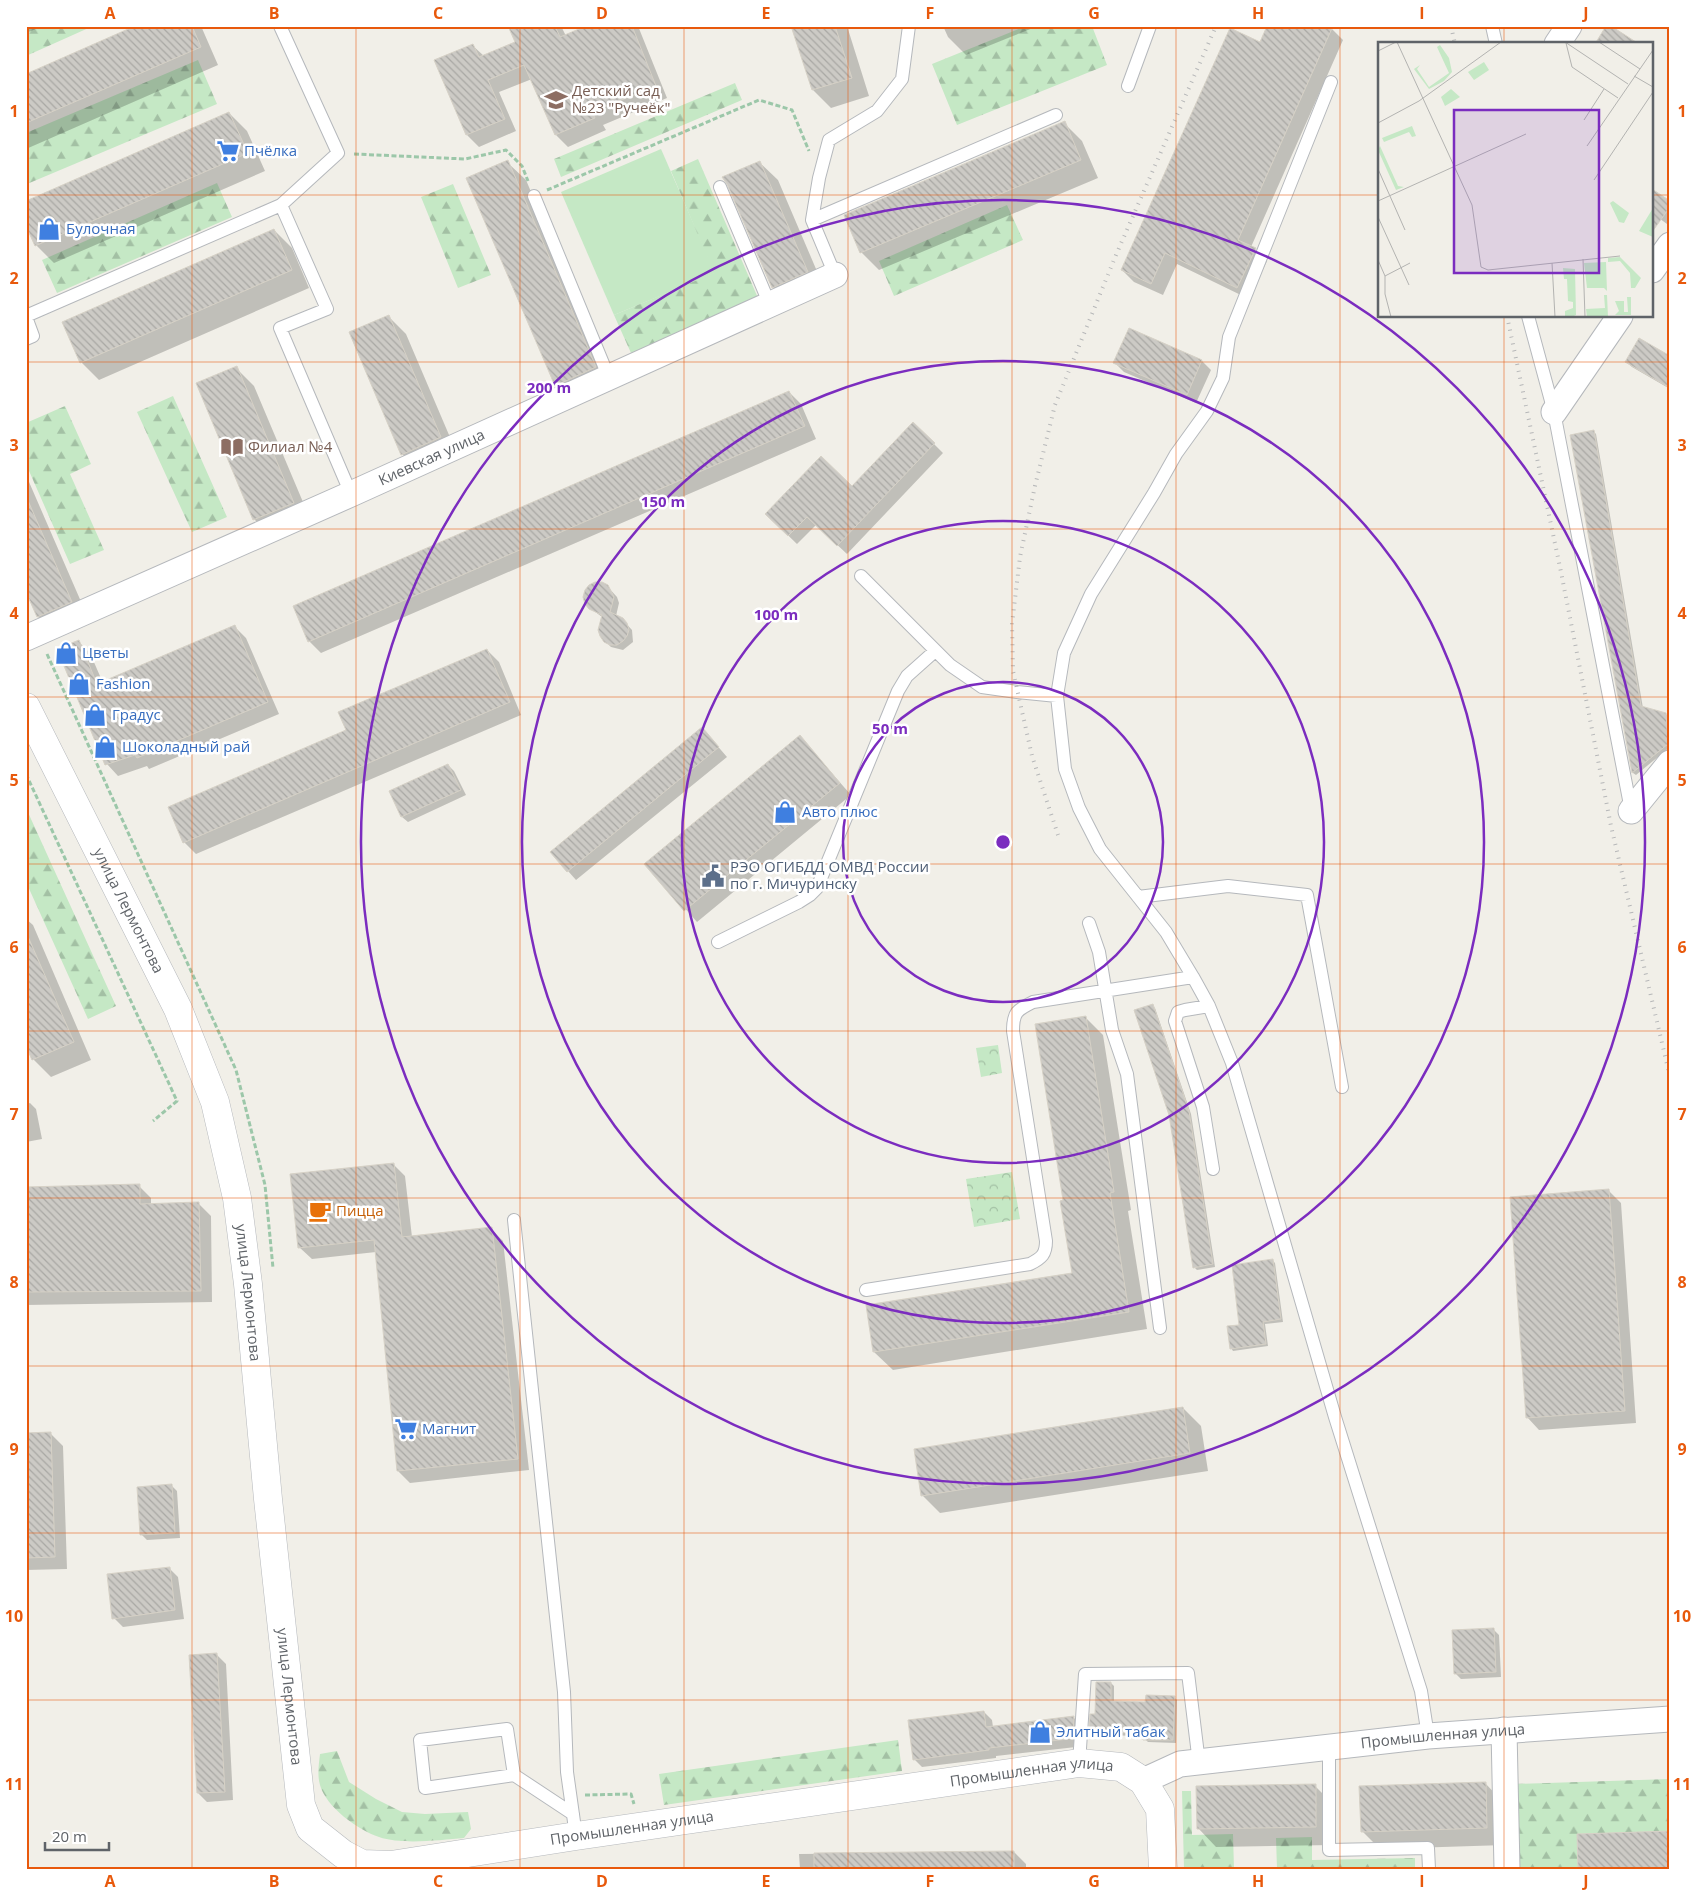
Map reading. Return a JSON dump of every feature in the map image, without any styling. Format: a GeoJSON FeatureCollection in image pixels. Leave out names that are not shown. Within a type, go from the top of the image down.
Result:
{"type":"FeatureCollection","features":[{"type":"Feature","properties":{"kind":"street"},"geometry":{"type":"LineString","coordinates":[[1558,42],[1569,26]]}},
{"type":"Feature","properties":{"kind":"street"},"geometry":{"type":"LineString","coordinates":[[1654,267],[1670,245]]}},
{"type":"Feature","properties":{"kind":"street","name":"Киевская улица"},"geometry":{"type":"LineString","coordinates":[[26,638],[351,494],[835,275]]}},
{"type":"Feature","properties":{"kind":"street"},"geometry":{"type":"LineString","coordinates":[[1554,412],[1619,318]]}},
{"type":"Feature","properties":{"kind":"street","name":"улица Лермонтова"},"geometry":{"type":"LineString","coordinates":[[26,707],[178,1009],[215,1102],[236,1198],[248,1284],[267,1489],[301,1805],[310,1828],[342,1854],[362,1864],[391,1865]]}},
{"type":"Feature","properties":{"kind":"street"},"geometry":{"type":"LineString","coordinates":[[1631,811],[1670,763]]}},
{"type":"Feature","properties":{"kind":"street","name":"Промышленная улица"},"geometry":{"type":"LineString","coordinates":[[391,1865],[574,1825],[1079,1763],[1121,1767],[1143,1781],[1180,1764],[1428,1736],[1670,1719]]}},
{"type":"Feature","properties":{"kind":"street"},"geometry":{"type":"LineString","coordinates":[[1504,1730],[1507,1869]]}},
{"type":"Feature","properties":{"kind":"street"},"geometry":{"type":"LineString","coordinates":[[1143,1781],[1160,1809],[1163,1869]]}},
{"type":"Feature","properties":{"kind":"lane"},"geometry":{"type":"LineString","coordinates":[[26,339],[33,336],[26,317],[281,205],[338,153],[280,26]]}},
{"type":"Feature","properties":{"kind":"lane"},"geometry":{"type":"LineString","coordinates":[[835,275],[812,220],[819,178],[829,140],[877,111],[902,79],[909,26]]}},
{"type":"Feature","properties":{"kind":"lane"},"geometry":{"type":"LineString","coordinates":[[1128,86],[1150,26]]}},
{"type":"Feature","properties":{"kind":"lane"},"geometry":{"type":"LineString","coordinates":[[1492,26],[1496,42]]}},
{"type":"Feature","properties":{"kind":"lane"},"geometry":{"type":"LineString","coordinates":[[1331,82],[1229,337],[1223,378],[1207,412],[1176,454],[1154,493],[1090,594],[1064,653],[1057,696],[1065,769],[1079,808],[1100,849],[1166,932],[1209,1006],[1232,1063],[1335,1417],[1421,1691],[1428,1736]]}},
{"type":"Feature","properties":{"kind":"lane"},"geometry":{"type":"LineString","coordinates":[[812,220],[1056,115]]}},
{"type":"Feature","properties":{"kind":"lane"},"geometry":{"type":"LineString","coordinates":[[720,187],[770,305]]}},
{"type":"Feature","properties":{"kind":"lane"},"geometry":{"type":"LineString","coordinates":[[534,196],[609,378]]}},
{"type":"Feature","properties":{"kind":"lane"},"geometry":{"type":"LineString","coordinates":[[281,205],[327,309],[280,328],[351,494]]}},
{"type":"Feature","properties":{"kind":"lane"},"geometry":{"type":"LineString","coordinates":[[1529,318],[1554,412],[1631,811]]}},
{"type":"Feature","properties":{"kind":"lane"},"geometry":{"type":"LineString","coordinates":[[861,576],[950,665],[982,687],[1057,696]]}},
{"type":"Feature","properties":{"kind":"lane"},"geometry":{"type":"LineString","coordinates":[[718,942],[799,902],[817,888],[898,691],[906,676],[936,651]]}},
{"type":"Feature","properties":{"kind":"lane"},"geometry":{"type":"LineString","coordinates":[[1138,897],[1228,886],[1307,895],[1342,1087]]}},
{"type":"Feature","properties":{"kind":"lane"},"geometry":{"type":"LineString","coordinates":[[1089,923],[1099,952],[1112,1030],[1127,1074],[1160,1328]]}},
{"type":"Feature","properties":{"kind":"lane"},"geometry":{"type":"LineString","coordinates":[[866,1290],[1030,1264],[1041,1259],[1046,1251],[1046,1240],[1013,1031],[1013,1019],[1019,1010],[1033,1002],[1193,977]]}},
{"type":"Feature","properties":{"kind":"lane"},"geometry":{"type":"LineString","coordinates":[[1209,1006],[1178,1012],[1174,1021],[1203,1107],[1212,1169]]}},
{"type":"Feature","properties":{"kind":"lane"},"geometry":{"type":"LineString","coordinates":[[514,1220],[564,1692],[567,1772],[574,1825]]}},
{"type":"Feature","properties":{"kind":"lane"},"geometry":{"type":"LineString","coordinates":[[1079,1763],[1085,1674],[1188,1673],[1199,1763]]}},
{"type":"Feature","properties":{"kind":"lane"},"geometry":{"type":"LineString","coordinates":[[514,1775],[425,1788],[420,1740],[507,1729],[514,1775],[574,1825]]}},
{"type":"Feature","properties":{"kind":"lane"},"geometry":{"type":"LineString","coordinates":[[1329,1748],[1329,1850],[1428,1848],[1429,1869]]}},
{"type":"Feature","properties":{"kind":"path"},"geometry":{"type":"LineString","coordinates":[[338,153],[465,159],[506,150],[522,166],[534,196],[759,100],[792,110],[819,178]]}},
{"type":"Feature","properties":{"kind":"path"},"geometry":{"type":"LineString","coordinates":[[26,774],[177,1101],[153,1121]]}},
{"type":"Feature","properties":{"kind":"green space"},"geometry":{"type":"Polygon","coordinates":[[[26,26],[93,26],[26,56],[26,26]]]}},
{"type":"Feature","properties":{"kind":"green space"},"geometry":{"type":"Polygon","coordinates":[[[1026,26],[1092,26],[1107,65],[957,125],[932,64],[1026,26]]]}},
{"type":"Feature","properties":{"kind":"green space"},"geometry":{"type":"Polygon","coordinates":[[[198,60],[217,104],[27,184],[26,133],[198,60]]]}},
{"type":"Feature","properties":{"kind":"green space"},"geometry":{"type":"Polygon","coordinates":[[[735,83],[742,100],[561,177],[554,159],[735,83]]]}},
{"type":"Feature","properties":{"kind":"green space"},"geometry":{"type":"Polygon","coordinates":[[[661,149],[715,273],[614,315],[561,192],[661,149]]]}},
{"type":"Feature","properties":{"kind":"green space"},"geometry":{"type":"Polygon","coordinates":[[[698,159],[758,298],[631,353],[614,315],[714,273],[671,171],[698,159]]]}},
{"type":"Feature","properties":{"kind":"green space"},"geometry":{"type":"Polygon","coordinates":[[[217,183],[232,217],[57,293],[42,260],[217,183]]]}},
{"type":"Feature","properties":{"kind":"green space"},"geometry":{"type":"Polygon","coordinates":[[[453,184],[491,275],[458,288],[421,197],[453,184]]]}},
{"type":"Feature","properties":{"kind":"green space"},"geometry":{"type":"Polygon","coordinates":[[[1007,205],[1023,240],[894,296],[879,261],[1007,205]]]}},
{"type":"Feature","properties":{"kind":"green space"},"geometry":{"type":"Polygon","coordinates":[[[173,396],[227,517],[192,532],[137,412],[173,396]]]}},
{"type":"Feature","properties":{"kind":"green space"},"geometry":{"type":"Polygon","coordinates":[[[65,406],[91,464],[70,474],[104,550],[70,564],[26,464],[26,423],[65,406]]]}},
{"type":"Feature","properties":{"kind":"green space"},"geometry":{"type":"Polygon","coordinates":[[[26,808],[116,1006],[88,1019],[26,882],[26,808]]]}},
{"type":"Feature","properties":{"kind":"green space"},"geometry":{"type":"Polygon","coordinates":[[[998,1045],[1002,1073],[981,1077],[976,1048],[998,1045]]]}},
{"type":"Feature","properties":{"kind":"green space"},"geometry":{"type":"Polygon","coordinates":[[[1012,1172],[1020,1219],[974,1227],[966,1179],[1012,1172]]]}},
{"type":"Feature","properties":{"kind":"green space"},"geometry":{"type":"Polygon","coordinates":[[[898,1740],[902,1771],[664,1805],[659,1774],[898,1740]]]}},
{"type":"Feature","properties":{"kind":"green space"},"geometry":{"type":"Polygon","coordinates":[[[337,1751],[349,1782],[376,1799],[402,1812],[425,1814],[468,1812],[471,1829],[464,1838],[433,1841],[399,1841],[379,1837],[362,1829],[336,1809],[323,1793],[320,1785],[318,1773],[320,1754],[337,1751]]]}},
{"type":"Feature","properties":{"kind":"green space"},"geometry":{"type":"Polygon","coordinates":[[[1670,1779],[1670,1831],[1577,1834],[1578,1869],[1517,1869],[1514,1784],[1670,1779]]]}},
{"type":"Feature","properties":{"kind":"green space"},"geometry":{"type":"Polygon","coordinates":[[[1182,1791],[1191,1791],[1192,1835],[1233,1834],[1234,1869],[1184,1869],[1182,1791]]]}},
{"type":"Feature","properties":{"kind":"green space"},"geometry":{"type":"Polygon","coordinates":[[[1312,1837],[1312,1860],[1415,1858],[1415,1869],[1277,1869],[1276,1838],[1312,1837]]]}},
{"type":"Feature","properties":{"kind":"building"},"geometry":{"type":"Polygon","coordinates":[[[135,26],[192,26],[201,47],[26,123],[26,74],[135,26]]]}},
{"type":"Feature","properties":{"kind":"building"},"geometry":{"type":"Polygon","coordinates":[[[508,26],[555,26],[560,37],[586,26],[632,26],[656,86],[592,112],[595,118],[555,135],[524,65],[488,80],[505,119],[466,135],[434,60],[473,44],[479,57],[515,42],[508,26]]]}},
{"type":"Feature","properties":{"kind":"building"},"geometry":{"type":"Polygon","coordinates":[[[791,26],[835,26],[852,78],[812,90],[791,26]]]}},
{"type":"Feature","properties":{"kind":"building"},"geometry":{"type":"Polygon","coordinates":[[[1267,26],[1333,26],[1238,240],[1256,248],[1237,288],[1165,253],[1151,284],[1121,270],[1230,28],[1260,42],[1267,26]]]}},
{"type":"Feature","properties":{"kind":"building"},"geometry":{"type":"Polygon","coordinates":[[[1606,26],[1611,26],[1636,42],[1596,42],[1606,26]]]}},
{"type":"Feature","properties":{"kind":"building"},"geometry":{"type":"Polygon","coordinates":[[[229,112],[248,153],[35,246],[26,226],[26,201],[229,112]]]}},
{"type":"Feature","properties":{"kind":"building"},"geometry":{"type":"Polygon","coordinates":[[[1065,121],[1081,160],[860,253],[844,215],[1065,121]]]}},
{"type":"Feature","properties":{"kind":"building"},"geometry":{"type":"Polygon","coordinates":[[[508,160],[596,367],[555,386],[466,178],[508,160]]]}},
{"type":"Feature","properties":{"kind":"building"},"geometry":{"type":"Polygon","coordinates":[[[760,161],[808,272],[772,288],[727,184],[722,177],[760,161]]]}},
{"type":"Feature","properties":{"kind":"building"},"geometry":{"type":"Polygon","coordinates":[[[1654,190],[1670,201],[1670,207],[1654,229],[1654,190]]]}},
{"type":"Feature","properties":{"kind":"building"},"geometry":{"type":"Polygon","coordinates":[[[274,229],[292,270],[80,363],[62,322],[274,229]]]}},
{"type":"Feature","properties":{"kind":"building"},"geometry":{"type":"Polygon","coordinates":[[[389,315],[441,437],[401,455],[349,332],[389,315]]]}},
{"type":"Feature","properties":{"kind":"building"},"geometry":{"type":"Polygon","coordinates":[[[1129,328],[1202,360],[1187,395],[1113,363],[1129,328]]]}},
{"type":"Feature","properties":{"kind":"building"},"geometry":{"type":"Polygon","coordinates":[[[1639,338],[1670,356],[1670,388],[1625,362],[1639,338]]]}},
{"type":"Feature","properties":{"kind":"building"},"geometry":{"type":"Polygon","coordinates":[[[237,366],[294,503],[253,520],[196,383],[237,366]]]}},
{"type":"Feature","properties":{"kind":"building"},"geometry":{"type":"Polygon","coordinates":[[[789,391],[805,426],[308,642],[293,606],[789,391]]]}},
{"type":"Feature","properties":{"kind":"building"},"geometry":{"type":"Polygon","coordinates":[[[913,422],[935,443],[837,546],[807,517],[788,536],[765,514],[821,456],[852,486],[913,422]]]}},
{"type":"Feature","properties":{"kind":"building"},"geometry":{"type":"Polygon","coordinates":[[[1594,430],[1641,706],[1666,713],[1668,744],[1632,773],[1570,435],[1594,430]]]}},
{"type":"Feature","properties":{"kind":"building"},"geometry":{"type":"Polygon","coordinates":[[[26,496],[72,602],[37,617],[26,592],[26,496]]]}},
{"type":"Feature","properties":{"kind":"building"},"geometry":{"type":"Polygon","coordinates":[[[595,582],[602,582],[608,585],[614,597],[610,612],[623,618],[627,623],[629,630],[627,636],[617,645],[610,645],[604,642],[598,630],[602,615],[589,609],[585,604],[583,597],[585,590],[595,582]]]}},
{"type":"Feature","properties":{"kind":"building"},"geometry":{"type":"Polygon","coordinates":[[[235,625],[268,702],[137,758],[135,755],[105,765],[57,649],[79,640],[97,684],[235,625]]]}},
{"type":"Feature","properties":{"kind":"building"},"geometry":{"type":"Polygon","coordinates":[[[487,649],[510,702],[183,843],[168,807],[346,730],[338,712],[487,649]]]}},
{"type":"Feature","properties":{"kind":"building"},"geometry":{"type":"Polygon","coordinates":[[[702,727],[719,747],[567,872],[550,852],[702,727]]]}},
{"type":"Feature","properties":{"kind":"building"},"geometry":{"type":"Polygon","coordinates":[[[800,735],[840,783],[684,911],[644,864],[800,735]]]}},
{"type":"Feature","properties":{"kind":"building"},"geometry":{"type":"Polygon","coordinates":[[[448,764],[461,790],[401,817],[389,791],[448,764]]]}},
{"type":"Feature","properties":{"kind":"building"},"geometry":{"type":"Polygon","coordinates":[[[26,932],[74,1042],[32,1060],[26,1046],[26,932]]]}},
{"type":"Feature","properties":{"kind":"building"},"geometry":{"type":"Polygon","coordinates":[[[1153,1004],[1189,1111],[1213,1264],[1193,1268],[1169,1115],[1134,1010],[1153,1004]]]}},
{"type":"Feature","properties":{"kind":"building"},"geometry":{"type":"Polygon","coordinates":[[[1086,1016],[1114,1192],[1110,1193],[1129,1312],[873,1352],[866,1305],[1072,1273],[1060,1201],[1063,1200],[1035,1024],[1086,1016]]]}},
{"type":"Feature","properties":{"kind":"building"},"geometry":{"type":"Polygon","coordinates":[[[394,1163],[402,1237],[492,1227],[518,1459],[397,1471],[374,1240],[298,1248],[290,1174],[394,1163]]]}},
{"type":"Feature","properties":{"kind":"building"},"geometry":{"type":"Polygon","coordinates":[[[140,1184],[140,1204],[199,1202],[201,1291],[26,1292],[26,1187],[140,1184]]]}},
{"type":"Feature","properties":{"kind":"building"},"geometry":{"type":"Polygon","coordinates":[[[1609,1189],[1625,1411],[1526,1418],[1510,1197],[1609,1189]]]}},
{"type":"Feature","properties":{"kind":"building"},"geometry":{"type":"Polygon","coordinates":[[[1273,1259],[1281,1319],[1263,1322],[1266,1344],[1230,1349],[1227,1326],[1239,1325],[1232,1265],[1273,1259]]]}},
{"type":"Feature","properties":{"kind":"building"},"geometry":{"type":"Polygon","coordinates":[[[1183,1407],[1190,1453],[921,1496],[914,1449],[1183,1407]]]}},
{"type":"Feature","properties":{"kind":"building"},"geometry":{"type":"Polygon","coordinates":[[[51,1432],[55,1557],[26,1558],[26,1433],[51,1432]]]}},
{"type":"Feature","properties":{"kind":"building"},"geometry":{"type":"Polygon","coordinates":[[[172,1484],[175,1533],[140,1535],[137,1487],[172,1484]]]}},
{"type":"Feature","properties":{"kind":"building"},"geometry":{"type":"Polygon","coordinates":[[[170,1567],[175,1610],[112,1619],[107,1574],[170,1567]]]}},
{"type":"Feature","properties":{"kind":"building"},"geometry":{"type":"Polygon","coordinates":[[[1494,1628],[1496,1672],[1454,1674],[1452,1630],[1494,1628]]]}},
{"type":"Feature","properties":{"kind":"building"},"geometry":{"type":"Polygon","coordinates":[[[217,1653],[225,1792],[197,1793],[189,1655],[217,1653]]]}},
{"type":"Feature","properties":{"kind":"building"},"geometry":{"type":"Polygon","coordinates":[[[1096,1682],[1111,1682],[1111,1701],[1145,1702],[1146,1695],[1175,1696],[1173,1740],[1143,1740],[1144,1733],[1089,1732],[1090,1714],[1095,1714],[1096,1682]]]}},
{"type":"Feature","properties":{"kind":"building"},"geometry":{"type":"Polygon","coordinates":[[[984,1711],[986,1727],[1074,1716],[1073,1732],[1067,1732],[1068,1739],[989,1748],[989,1750],[913,1760],[908,1720],[984,1711]]]}},
{"type":"Feature","properties":{"kind":"building"},"geometry":{"type":"Polygon","coordinates":[[[1486,1782],[1487,1828],[1361,1832],[1359,1786],[1486,1782]]]}},
{"type":"Feature","properties":{"kind":"building"},"geometry":{"type":"Polygon","coordinates":[[[1316,1784],[1316,1827],[1197,1829],[1196,1786],[1316,1784]]]}},
{"type":"Feature","properties":{"kind":"building"},"geometry":{"type":"Polygon","coordinates":[[[1670,1831],[1670,1869],[1578,1869],[1577,1834],[1670,1831]]]}},
{"type":"Feature","properties":{"kind":"building"},"geometry":{"type":"Polygon","coordinates":[[[1014,1851],[1014,1869],[814,1869],[814,1853],[1014,1851]]]}},
{"type":"Feature","properties":{"kind":"railway"},"geometry":{"type":"LineString","coordinates":[[1058,835],[1032,756],[1013,671],[1012,624],[1020,557],[1055,405],[1116,255],[1216,26]]}},
{"type":"Feature","properties":{"kind":"railway"},"geometry":{"type":"LineString","coordinates":[[1451,26],[1455,42]]}},
{"type":"Feature","properties":{"kind":"railway"},"geometry":{"type":"LineString","coordinates":[[1507,318],[1561,572],[1611,826],[1670,1077]]}},
{"type":"Feature","properties":{"kind":"place","name":"Детский сад №23 \"Ручеёк\""},"geometry":{"type":"Point","coordinates":[556,100]}},
{"type":"Feature","properties":{"kind":"place","name":"Пчёлка"},"geometry":{"type":"Point","coordinates":[228,151]}},
{"type":"Feature","properties":{"kind":"place","name":"Булочная"},"geometry":{"type":"Point","coordinates":[49,229]}},
{"type":"Feature","properties":{"kind":"place","name":"Филиал №4"},"geometry":{"type":"Point","coordinates":[232,447]}},
{"type":"Feature","properties":{"kind":"place","name":"Цветы"},"geometry":{"type":"Point","coordinates":[66,653]}},
{"type":"Feature","properties":{"kind":"place","name":"Fashion"},"geometry":{"type":"Point","coordinates":[79,684]}},
{"type":"Feature","properties":{"kind":"place","name":"Градус"},"geometry":{"type":"Point","coordinates":[95,715]}},
{"type":"Feature","properties":{"kind":"place","name":"Шоколадный рай"},"geometry":{"type":"Point","coordinates":[105,747]}},
{"type":"Feature","properties":{"kind":"place","name":"Авто плюс"},"geometry":{"type":"Point","coordinates":[785,812]}},
{"type":"Feature","properties":{"kind":"place","name":"РЭО ОГИБДД ОМВД России по г. Мичуринску"},"geometry":{"type":"Point","coordinates":[713,876]}},
{"type":"Feature","properties":{"kind":"place","name":"Пицца"},"geometry":{"type":"Point","coordinates":[320,1211]}},
{"type":"Feature","properties":{"kind":"place","name":"Магнит"},"geometry":{"type":"Point","coordinates":[406,1429]}},
{"type":"Feature","properties":{"kind":"place","name":"Элитный табак"},"geometry":{"type":"Point","coordinates":[1040,1732]}}]}
